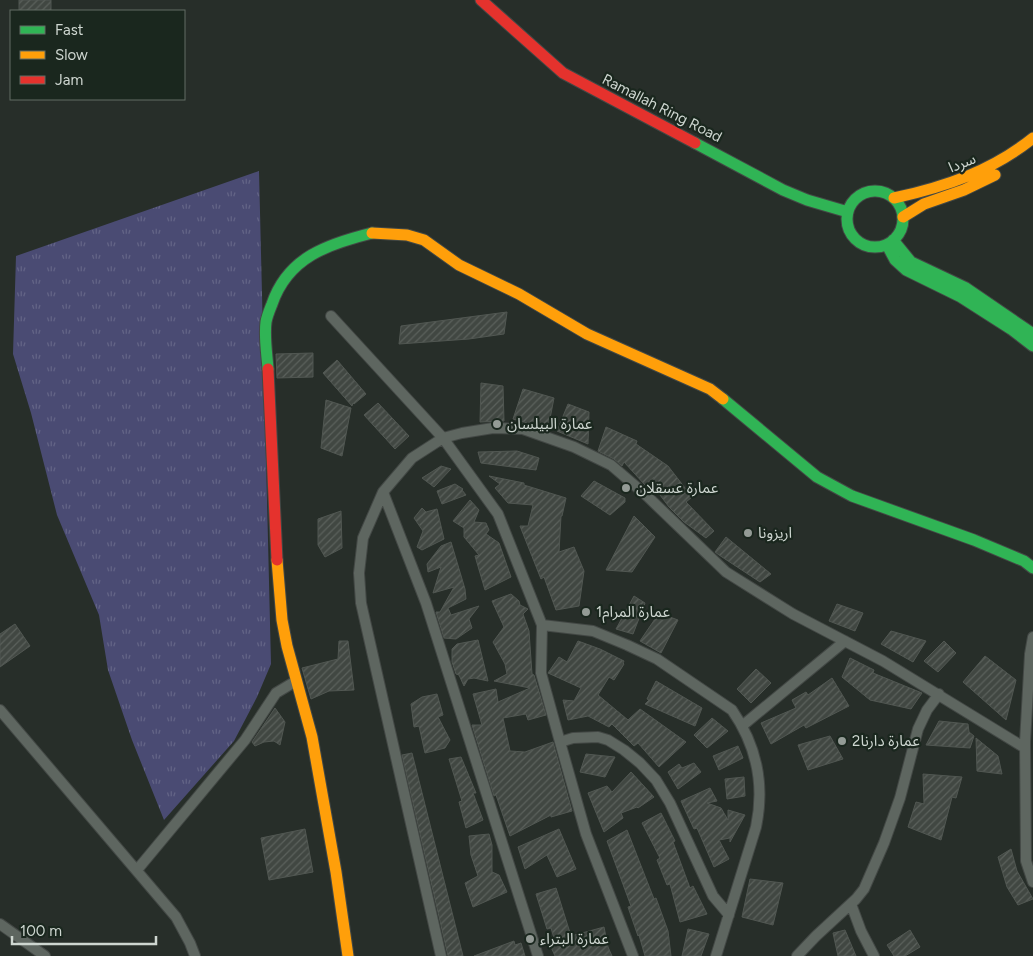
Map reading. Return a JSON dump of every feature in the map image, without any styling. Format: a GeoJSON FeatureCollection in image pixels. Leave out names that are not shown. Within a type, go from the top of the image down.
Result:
{"type":"FeatureCollection","features":[{"type":"Feature","properties":{"kind":"street","name":"Ramallah Ring Road"},"geometry":{"type":"LineString","coordinates":[[481,0],[563,73],[783,190],[807,200],[848,212]]}},
{"type":"Feature","properties":{"kind":"street","name":"سردا"},"geometry":{"type":"LineString","coordinates":[[894,198],[925,192],[979,173],[1014,153],[1033,138]]}},
{"type":"Feature","properties":{"kind":"street","name":"سردا"},"geometry":{"type":"LineString","coordinates":[[903,217],[916,206],[977,185],[1033,150]]}},
{"type":"Feature","properties":{"kind":"street"},"geometry":{"type":"LineString","coordinates":[[880,191],[894,198],[900,207],[903,217],[902,227],[890,242],[871,247],[857,240],[848,227],[848,212],[852,202],[864,193],[880,191]]}},
{"type":"Feature","properties":{"kind":"street"},"geometry":{"type":"LineString","coordinates":[[348,956],[336,872],[312,737],[287,646],[282,620],[275,541],[266,322],[275,295],[289,272],[306,257],[326,246],[371,232],[406,234],[424,240],[458,265],[519,294],[588,334],[710,389],[817,478],[852,496],[891,512],[974,540],[1024,561],[1033,568]]}},
{"type":"Feature","properties":{"kind":"street"},"geometry":{"type":"LineString","coordinates":[[890,242],[911,262],[966,288],[1033,334]]}},
{"type":"Feature","properties":{"kind":"street"},"geometry":{"type":"LineString","coordinates":[[890,242],[895,260],[906,270],[961,297],[998,320],[1033,346]]}},
{"type":"Feature","properties":{"kind":"street"},"geometry":{"type":"LineString","coordinates":[[331,316],[443,438],[498,514],[542,625],[541,673],[586,834],[633,956]]}},
{"type":"Feature","properties":{"kind":"street"},"geometry":{"type":"LineString","coordinates":[[441,956],[361,603],[359,573],[363,538],[383,492],[412,458],[443,438],[493,428],[523,429],[574,447],[611,465],[647,496],[726,572],[793,614],[883,660],[1025,748]]}},
{"type":"Feature","properties":{"kind":"street"},"geometry":{"type":"LineString","coordinates":[[383,492],[426,603],[538,956]]}},
{"type":"Feature","properties":{"kind":"street"},"geometry":{"type":"LineString","coordinates":[[542,625],[593,631],[657,659],[732,710],[742,726],[758,768],[761,785],[761,807],[716,956]]}},
{"type":"Feature","properties":{"kind":"street"},"geometry":{"type":"LineString","coordinates":[[1033,637],[1030,654],[1025,748],[1026,861],[1033,882]]}},
{"type":"Feature","properties":{"kind":"street"},"geometry":{"type":"LineString","coordinates":[[742,726],[845,641]]}},
{"type":"Feature","properties":{"kind":"street"},"geometry":{"type":"LineString","coordinates":[[137,870],[246,740],[276,693],[296,681]]}},
{"type":"Feature","properties":{"kind":"street"},"geometry":{"type":"LineString","coordinates":[[797,956],[864,889],[900,798],[918,729],[927,710],[938,694]]}},
{"type":"Feature","properties":{"kind":"street"},"geometry":{"type":"LineString","coordinates":[[0,710],[176,918],[195,956]]}},
{"type":"Feature","properties":{"kind":"street"},"geometry":{"type":"LineString","coordinates":[[560,742],[573,738],[598,737],[608,740],[640,763],[656,780],[670,803],[713,896],[729,915]]}},
{"type":"Feature","properties":{"kind":"street"},"geometry":{"type":"LineString","coordinates":[[851,904],[861,931],[874,956]]}},
{"type":"Feature","properties":{"kind":"street"},"geometry":{"type":"LineString","coordinates":[[0,924],[44,956]]}},
{"type":"Feature","properties":{"kind":"green space"},"geometry":{"type":"Polygon","coordinates":[[[259,171],[271,664],[257,697],[234,741],[164,820],[132,740],[108,670],[99,615],[57,515],[31,413],[13,354],[16,256],[259,171]]]}},
{"type":"Feature","properties":{"kind":"building"},"geometry":{"type":"Polygon","coordinates":[[[19,0],[51,0],[51,10],[19,10],[19,0]]]}},
{"type":"Feature","properties":{"kind":"building"},"geometry":{"type":"Polygon","coordinates":[[[507,312],[504,334],[469,339],[399,344],[401,326],[507,312]]]}},
{"type":"Feature","properties":{"kind":"building"},"geometry":{"type":"Polygon","coordinates":[[[313,353],[313,377],[277,378],[276,354],[313,353]]]}},
{"type":"Feature","properties":{"kind":"building"},"geometry":{"type":"Polygon","coordinates":[[[337,360],[366,394],[353,403],[352,406],[323,373],[337,360]]]}},
{"type":"Feature","properties":{"kind":"building"},"geometry":{"type":"Polygon","coordinates":[[[481,383],[503,386],[504,421],[480,422],[481,383]]]}},
{"type":"Feature","properties":{"kind":"building"},"geometry":{"type":"Polygon","coordinates":[[[523,389],[554,398],[548,429],[513,419],[523,389]]]}},
{"type":"Feature","properties":{"kind":"building"},"geometry":{"type":"Polygon","coordinates":[[[326,400],[351,408],[342,456],[321,448],[326,400]]]}},
{"type":"Feature","properties":{"kind":"building"},"geometry":{"type":"Polygon","coordinates":[[[378,403],[409,436],[395,449],[364,415],[378,403]]]}},
{"type":"Feature","properties":{"kind":"building"},"geometry":{"type":"Polygon","coordinates":[[[568,404],[589,412],[588,444],[557,431],[568,404]]]}},
{"type":"Feature","properties":{"kind":"building"},"geometry":{"type":"Polygon","coordinates":[[[606,427],[637,441],[636,444],[668,466],[692,497],[686,502],[714,531],[706,538],[684,522],[669,507],[651,483],[654,477],[645,485],[624,462],[622,466],[614,459],[598,451],[606,427]]]}},
{"type":"Feature","properties":{"kind":"building"},"geometry":{"type":"Polygon","coordinates":[[[517,451],[539,458],[536,470],[481,463],[478,452],[517,451]]]}},
{"type":"Feature","properties":{"kind":"building"},"geometry":{"type":"Polygon","coordinates":[[[441,466],[451,469],[434,487],[422,478],[441,466]]]}},
{"type":"Feature","properties":{"kind":"building"},"geometry":{"type":"Polygon","coordinates":[[[489,476],[524,483],[524,485],[566,498],[561,516],[559,552],[574,547],[584,571],[579,606],[556,610],[544,577],[541,579],[520,526],[528,526],[533,505],[508,503],[495,488],[500,484],[489,476]]]}},
{"type":"Feature","properties":{"kind":"building"},"geometry":{"type":"Polygon","coordinates":[[[594,481],[625,498],[625,502],[610,515],[581,496],[594,481]]]}},
{"type":"Feature","properties":{"kind":"building"},"geometry":{"type":"Polygon","coordinates":[[[455,484],[463,489],[466,495],[442,504],[437,491],[455,484]]]}},
{"type":"Feature","properties":{"kind":"building"},"geometry":{"type":"Polygon","coordinates":[[[470,500],[479,510],[474,522],[486,523],[489,530],[486,534],[499,543],[511,577],[485,590],[475,556],[479,555],[464,537],[464,528],[453,521],[470,500]]]}},
{"type":"Feature","properties":{"kind":"building"},"geometry":{"type":"Polygon","coordinates":[[[422,508],[426,512],[437,509],[444,539],[422,550],[417,547],[423,531],[414,518],[422,508]]]}},
{"type":"Feature","properties":{"kind":"building"},"geometry":{"type":"Polygon","coordinates":[[[341,511],[342,548],[325,557],[318,545],[318,519],[341,511]]]}},
{"type":"Feature","properties":{"kind":"building"},"geometry":{"type":"Polygon","coordinates":[[[634,516],[655,537],[632,572],[606,570],[634,516]]]}},
{"type":"Feature","properties":{"kind":"building"},"geometry":{"type":"Polygon","coordinates":[[[726,537],[771,574],[760,582],[715,552],[726,537]]]}},
{"type":"Feature","properties":{"kind":"building"},"geometry":{"type":"Polygon","coordinates":[[[451,542],[465,589],[466,599],[448,608],[451,615],[479,606],[469,619],[472,628],[456,639],[444,638],[436,612],[440,612],[454,587],[433,593],[441,567],[428,572],[427,564],[441,546],[451,542]]]}},
{"type":"Feature","properties":{"kind":"building"},"geometry":{"type":"Polygon","coordinates":[[[511,594],[519,601],[520,605],[528,609],[523,614],[529,631],[532,674],[534,675],[546,715],[528,720],[526,714],[503,718],[510,751],[525,752],[553,742],[572,811],[551,817],[551,815],[510,836],[496,795],[494,796],[472,725],[482,725],[473,694],[496,689],[498,702],[530,688],[494,681],[507,674],[505,664],[493,642],[504,627],[492,601],[511,594]]]}},
{"type":"Feature","properties":{"kind":"building"},"geometry":{"type":"Polygon","coordinates":[[[634,596],[645,603],[633,634],[616,629],[634,596]]]}},
{"type":"Feature","properties":{"kind":"building"},"geometry":{"type":"Polygon","coordinates":[[[837,604],[863,613],[855,631],[829,621],[837,604]]]}},
{"type":"Feature","properties":{"kind":"building"},"geometry":{"type":"Polygon","coordinates":[[[659,613],[678,620],[661,653],[640,641],[659,613]]]}},
{"type":"Feature","properties":{"kind":"building"},"geometry":{"type":"Polygon","coordinates":[[[15,624],[30,646],[0,667],[0,634],[15,624]]]}},
{"type":"Feature","properties":{"kind":"building"},"geometry":{"type":"Polygon","coordinates":[[[891,631],[926,641],[913,662],[881,644],[891,631]]]}},
{"type":"Feature","properties":{"kind":"building"},"geometry":{"type":"Polygon","coordinates":[[[478,640],[488,681],[474,678],[468,679],[464,686],[459,675],[456,674],[452,662],[452,649],[457,644],[478,640]]]}},
{"type":"Feature","properties":{"kind":"building"},"geometry":{"type":"Polygon","coordinates":[[[339,641],[348,641],[354,690],[329,691],[311,699],[302,668],[338,659],[339,641]]]}},
{"type":"Feature","properties":{"kind":"building"},"geometry":{"type":"Polygon","coordinates":[[[578,641],[624,661],[614,680],[609,677],[598,695],[628,720],[640,709],[686,742],[659,767],[638,743],[634,746],[612,724],[609,727],[588,716],[568,720],[563,700],[574,701],[581,688],[548,673],[559,657],[567,662],[578,641]]]}},
{"type":"Feature","properties":{"kind":"building"},"geometry":{"type":"Polygon","coordinates":[[[944,641],[956,653],[938,672],[924,661],[944,641]]]}},
{"type":"Feature","properties":{"kind":"building"},"geometry":{"type":"Polygon","coordinates":[[[985,656],[1016,680],[1006,720],[963,682],[985,656]]]}},
{"type":"Feature","properties":{"kind":"building"},"geometry":{"type":"Polygon","coordinates":[[[850,658],[874,670],[873,673],[922,693],[911,709],[870,700],[842,677],[850,658]]]}},
{"type":"Feature","properties":{"kind":"building"},"geometry":{"type":"Polygon","coordinates":[[[756,669],[771,683],[751,703],[737,689],[756,669]]]}},
{"type":"Feature","properties":{"kind":"building"},"geometry":{"type":"Polygon","coordinates":[[[832,678],[849,706],[806,728],[804,725],[771,744],[761,723],[796,708],[792,700],[806,692],[808,695],[832,678]]]}},
{"type":"Feature","properties":{"kind":"building"},"geometry":{"type":"Polygon","coordinates":[[[656,681],[702,708],[695,726],[645,704],[649,700],[647,699],[656,681]]]}},
{"type":"Feature","properties":{"kind":"building"},"geometry":{"type":"Polygon","coordinates":[[[437,694],[443,715],[438,717],[450,740],[445,748],[425,753],[419,726],[414,727],[411,704],[422,697],[437,694]]]}},
{"type":"Feature","properties":{"kind":"building"},"geometry":{"type":"Polygon","coordinates":[[[275,708],[285,722],[280,745],[274,741],[264,742],[255,746],[252,742],[275,708]]]}},
{"type":"Feature","properties":{"kind":"building"},"geometry":{"type":"Polygon","coordinates":[[[712,718],[728,731],[707,748],[694,735],[712,718]]]}},
{"type":"Feature","properties":{"kind":"building"},"geometry":{"type":"Polygon","coordinates":[[[939,721],[968,724],[969,732],[974,736],[970,748],[926,745],[939,721]]]}},
{"type":"Feature","properties":{"kind":"building"},"geometry":{"type":"Polygon","coordinates":[[[830,736],[843,759],[808,770],[798,745],[830,736]]]}},
{"type":"Feature","properties":{"kind":"building"},"geometry":{"type":"Polygon","coordinates":[[[976,738],[998,756],[1002,774],[977,771],[976,738]]]}},
{"type":"Feature","properties":{"kind":"building"},"geometry":{"type":"Polygon","coordinates":[[[738,746],[743,758],[719,770],[713,756],[738,746]]]}},
{"type":"Feature","properties":{"kind":"building"},"geometry":{"type":"Polygon","coordinates":[[[412,753],[463,956],[448,956],[402,755],[412,753]]]}},
{"type":"Feature","properties":{"kind":"building"},"geometry":{"type":"Polygon","coordinates":[[[586,754],[615,757],[605,777],[580,772],[586,754]]]}},
{"type":"Feature","properties":{"kind":"building"},"geometry":{"type":"Polygon","coordinates":[[[461,757],[476,793],[473,793],[483,820],[466,828],[459,802],[462,801],[449,759],[461,757]]]}},
{"type":"Feature","properties":{"kind":"building"},"geometry":{"type":"Polygon","coordinates":[[[694,763],[701,772],[678,789],[668,772],[679,764],[682,768],[694,763]]]}},
{"type":"Feature","properties":{"kind":"building"},"geometry":{"type":"Polygon","coordinates":[[[631,772],[654,797],[638,808],[621,813],[623,818],[604,832],[588,793],[607,786],[612,792],[631,772]]]}},
{"type":"Feature","properties":{"kind":"building"},"geometry":{"type":"Polygon","coordinates":[[[923,774],[962,777],[956,798],[952,797],[941,840],[908,827],[916,802],[924,804],[923,774]]]}},
{"type":"Feature","properties":{"kind":"building"},"geometry":{"type":"Polygon","coordinates":[[[744,777],[745,796],[727,799],[725,779],[744,777]]]}},
{"type":"Feature","properties":{"kind":"building"},"geometry":{"type":"Polygon","coordinates":[[[710,788],[717,801],[707,803],[721,808],[728,820],[728,810],[745,815],[730,842],[730,838],[719,840],[729,859],[714,867],[697,828],[694,829],[681,801],[710,788]]]}},
{"type":"Feature","properties":{"kind":"building"},"geometry":{"type":"Polygon","coordinates":[[[661,813],[675,841],[673,842],[690,888],[693,886],[707,914],[680,922],[670,884],[667,885],[657,860],[660,858],[642,823],[661,813]]]}},
{"type":"Feature","properties":{"kind":"building"},"geometry":{"type":"Polygon","coordinates":[[[305,829],[313,872],[269,880],[261,838],[305,829]]]}},
{"type":"Feature","properties":{"kind":"building"},"geometry":{"type":"Polygon","coordinates":[[[559,829],[576,869],[557,877],[547,855],[525,869],[518,847],[559,829]]]}},
{"type":"Feature","properties":{"kind":"building"},"geometry":{"type":"Polygon","coordinates":[[[627,830],[668,931],[671,956],[645,956],[638,936],[628,907],[631,906],[607,841],[627,830]]]}},
{"type":"Feature","properties":{"kind":"building"},"geometry":{"type":"Polygon","coordinates":[[[489,834],[492,845],[492,872],[499,875],[507,892],[473,907],[465,883],[478,876],[471,855],[469,836],[489,834]]]}},
{"type":"Feature","properties":{"kind":"building"},"geometry":{"type":"Polygon","coordinates":[[[1011,849],[1017,871],[1033,899],[1018,905],[1007,887],[998,857],[1011,849]]]}},
{"type":"Feature","properties":{"kind":"building"},"geometry":{"type":"Polygon","coordinates":[[[750,879],[783,883],[773,925],[742,917],[750,879]]]}},
{"type":"Feature","properties":{"kind":"building"},"geometry":{"type":"Polygon","coordinates":[[[556,888],[571,936],[604,927],[612,956],[555,956],[551,947],[556,945],[551,928],[547,929],[536,894],[556,888]]]}},
{"type":"Feature","properties":{"kind":"building"},"geometry":{"type":"Polygon","coordinates":[[[688,929],[709,934],[701,956],[682,956],[688,929]]]}},
{"type":"Feature","properties":{"kind":"building"},"geometry":{"type":"Polygon","coordinates":[[[845,930],[856,956],[838,956],[833,933],[845,930]]]}},
{"type":"Feature","properties":{"kind":"building"},"geometry":{"type":"Polygon","coordinates":[[[910,930],[920,947],[905,956],[894,956],[887,945],[910,930]]]}},
{"type":"Feature","properties":{"kind":"building"},"geometry":{"type":"Polygon","coordinates":[[[514,941],[515,945],[521,943],[525,956],[474,956],[514,941]]]}},
{"type":"Feature","properties":{"kind":"traffic: fast"},"geometry":{"type":"LineString","coordinates":[[695,143],[783,190],[807,200],[848,212]]}},
{"type":"Feature","properties":{"kind":"traffic: fast"},"geometry":{"type":"LineString","coordinates":[[870,191],[880,191],[895,199],[901,208],[903,219],[901,230],[895,239],[880,247],[870,247],[859,242],[852,235],[847,224],[847,214],[852,203],[859,196],[870,191]]}},
{"type":"Feature","properties":{"kind":"traffic: fast"},"geometry":{"type":"LineString","coordinates":[[268,369],[265,340],[266,320],[279,288],[288,275],[299,264],[325,248],[372,233]]}},
{"type":"Feature","properties":{"kind":"traffic: fast"},"geometry":{"type":"LineString","coordinates":[[893,240],[911,262],[966,288],[1033,334]]}},
{"type":"Feature","properties":{"kind":"traffic: fast"},"geometry":{"type":"LineString","coordinates":[[887,245],[895,260],[906,270],[961,297],[1011,329],[1033,346]]}},
{"type":"Feature","properties":{"kind":"traffic: fast"},"geometry":{"type":"LineString","coordinates":[[723,399],[817,477],[852,496],[974,540],[1024,561],[1033,568]]}},
{"type":"Feature","properties":{"kind":"traffic: slow"},"geometry":{"type":"LineString","coordinates":[[894,198],[950,183],[984,169],[1017,150],[1033,138]]}},
{"type":"Feature","properties":{"kind":"traffic: slow"},"geometry":{"type":"LineString","coordinates":[[903,217],[924,204],[964,190],[995,175]]}},
{"type":"Feature","properties":{"kind":"traffic: slow"},"geometry":{"type":"LineString","coordinates":[[372,233],[407,235],[424,240],[459,265],[519,294],[587,334],[710,389],[723,399]]}},
{"type":"Feature","properties":{"kind":"traffic: slow"},"geometry":{"type":"LineString","coordinates":[[277,560],[282,620],[287,646],[312,737],[336,872],[348,956]]}},
{"type":"Feature","properties":{"kind":"traffic: jam"},"geometry":{"type":"LineString","coordinates":[[481,0],[563,73],[695,143]]}},
{"type":"Feature","properties":{"kind":"traffic: jam"},"geometry":{"type":"LineString","coordinates":[[268,369],[277,560]]}},
{"type":"Feature","properties":{"kind":"place","name":"عمارة البيلسان"},"geometry":{"type":"Point","coordinates":[497,424]}},
{"type":"Feature","properties":{"kind":"place","name":"عمارة عسقلان"},"geometry":{"type":"Point","coordinates":[626,488]}},
{"type":"Feature","properties":{"kind":"place","name":"اريزونا"},"geometry":{"type":"Point","coordinates":[748,533]}},
{"type":"Feature","properties":{"kind":"place","name":"عمارة المرام1"},"geometry":{"type":"Point","coordinates":[586,612]}},
{"type":"Feature","properties":{"kind":"place","name":"عمارة دارنا2"},"geometry":{"type":"Point","coordinates":[842,741]}},
{"type":"Feature","properties":{"kind":"place","name":"عمارة البتراء"},"geometry":{"type":"Point","coordinates":[530,939]}}]}
